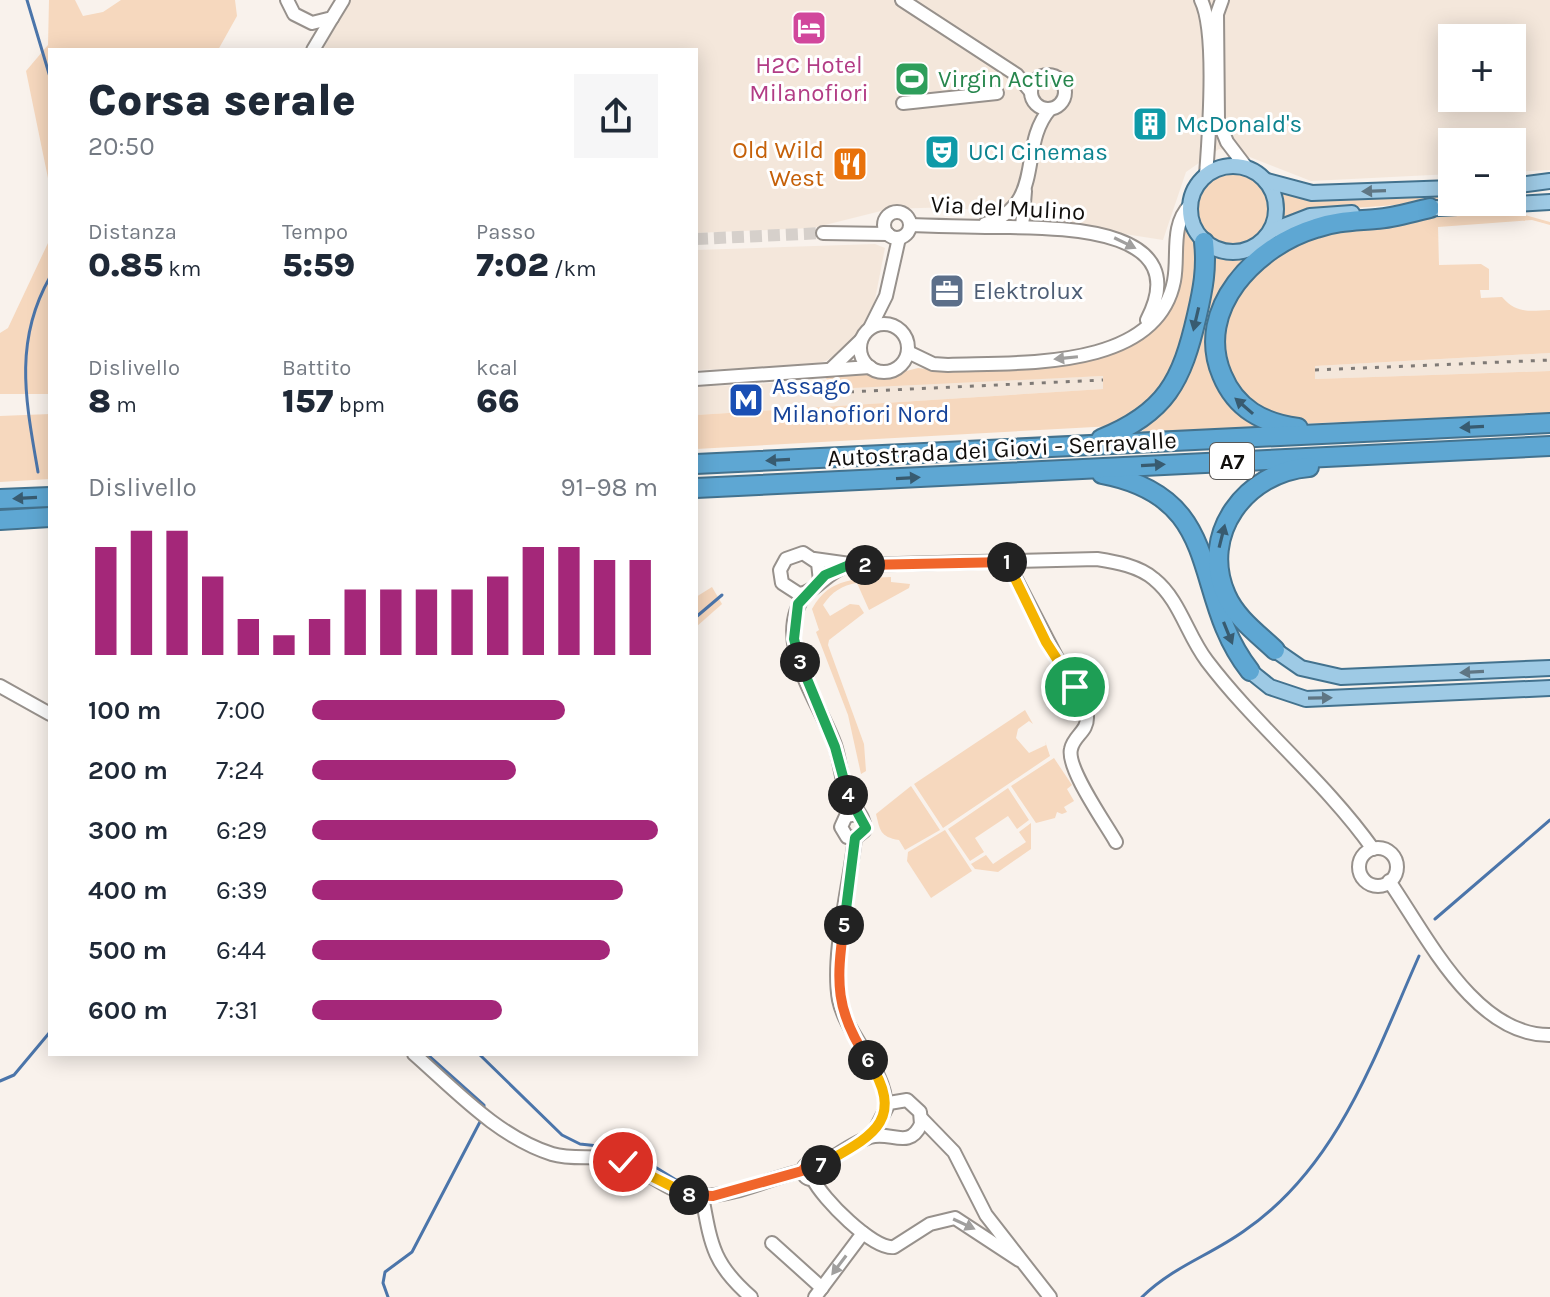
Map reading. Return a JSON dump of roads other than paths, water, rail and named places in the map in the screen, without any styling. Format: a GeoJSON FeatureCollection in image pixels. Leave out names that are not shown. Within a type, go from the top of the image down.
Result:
{"type":"FeatureCollection","features":[{"type":"Feature","properties":{"kind":"highway"},"geometry":{"type":"LineString","coordinates":[[1344,433],[1277,424],[1240,404],[1226,385],[1215,356],[1220,313],[1236,282],[1249,268],[1298,235],[1345,221],[1378,219],[1430,208]]}},
{"type":"Feature","properties":{"kind":"highway"},"geometry":{"type":"LineString","coordinates":[[1086,445],[1142,420],[1170,391],[1183,368],[1193,334],[1205,278],[1204,242]]}},
{"type":"Feature","properties":{"kind":"highway","name":"Autostrada dei Giovi - Serravalle"},"geometry":{"type":"LineString","coordinates":[[698,464],[1550,423]]}},
{"type":"Feature","properties":{"kind":"highway","name":"Autostrada dei Giovi - Serravalle"},"geometry":{"type":"LineString","coordinates":[[698,488],[1550,446]]}},
{"type":"Feature","properties":{"kind":"highway"},"geometry":{"type":"LineString","coordinates":[[1275,650],[1235,610],[1219,571],[1224,527],[1234,507],[1252,488],[1271,476],[1295,469],[1414,461],[1521,447]]}},
{"type":"Feature","properties":{"kind":"highway"},"geometry":{"type":"LineString","coordinates":[[1076,469],[1128,481],[1170,502],[1194,533],[1228,637],[1250,671]]}},
{"type":"Feature","properties":{"kind":"highway"},"geometry":{"type":"LineString","coordinates":[[0,499],[48,497]]}},
{"type":"Feature","properties":{"kind":"highway"},"geometry":{"type":"LineString","coordinates":[[0,520],[48,517]]}},
{"type":"Feature","properties":{"kind":"main road"},"geometry":{"type":"LineString","coordinates":[[1267,181],[1277,206],[1271,231],[1263,242],[1242,252],[1224,252],[1204,242],[1193,226],[1190,205],[1195,189],[1206,175],[1225,166],[1246,167],[1267,181],[1312,193],[1438,188]]}},
{"type":"Feature","properties":{"kind":"main road"},"geometry":{"type":"LineString","coordinates":[[1526,184],[1550,181]]}},
{"type":"Feature","properties":{"kind":"main road"},"geometry":{"type":"LineString","coordinates":[[1271,231],[1310,216],[1550,202]]}},
{"type":"Feature","properties":{"kind":"main road"},"geometry":{"type":"LineString","coordinates":[[1275,650],[1301,668],[1336,677],[1550,668]]}},
{"type":"Feature","properties":{"kind":"main road"},"geometry":{"type":"LineString","coordinates":[[1250,671],[1270,687],[1306,699],[1550,688]]}},
{"type":"Feature","properties":{"kind":"street"},"geometry":{"type":"LineString","coordinates":[[287,0],[310,30],[314,48]]}},
{"type":"Feature","properties":{"kind":"street"},"geometry":{"type":"LineString","coordinates":[[902,0],[1017,75],[1039,102]]}},
{"type":"Feature","properties":{"kind":"street"},"geometry":{"type":"LineString","coordinates":[[1201,0],[1208,13],[1209,40],[1206,175]]}},
{"type":"Feature","properties":{"kind":"street"},"geometry":{"type":"LineString","coordinates":[[1222,0],[1217,14],[1218,120],[1227,142],[1246,167]]}},
{"type":"Feature","properties":{"kind":"street"},"geometry":{"type":"LineString","coordinates":[[314,48],[343,2]]}},
{"type":"Feature","properties":{"kind":"street"},"geometry":{"type":"LineString","coordinates":[[302,20],[322,22],[332,18]]}},
{"type":"Feature","properties":{"kind":"street"},"geometry":{"type":"LineString","coordinates":[[1017,75],[1054,76],[1064,86],[1062,101],[1039,102]]}},
{"type":"Feature","properties":{"kind":"street"},"geometry":{"type":"LineString","coordinates":[[1022,227],[1025,190],[1041,123],[1034,83],[1041,76]]}},
{"type":"Feature","properties":{"kind":"street"},"geometry":{"type":"LineString","coordinates":[[903,103],[997,93]]}},
{"type":"Feature","properties":{"kind":"street"},"geometry":{"type":"LineString","coordinates":[[978,227],[1015,209],[1025,190]]}},
{"type":"Feature","properties":{"kind":"street"},"geometry":{"type":"LineString","coordinates":[[908,352],[933,364],[948,365],[1067,359],[1105,351],[1138,332],[1165,304],[1173,284],[1181,214],[1190,205]]}},
{"type":"Feature","properties":{"kind":"street"},"geometry":{"type":"LineString","coordinates":[[1015,209],[1022,227]]}},
{"type":"Feature","properties":{"kind":"street","name":"Via del Mulino"},"geometry":{"type":"LineString","coordinates":[[886,218],[899,212],[907,217],[910,225],[906,234],[894,236]]}},
{"type":"Feature","properties":{"kind":"street"},"geometry":{"type":"LineString","coordinates":[[853,231],[886,218]]}},
{"type":"Feature","properties":{"kind":"street"},"geometry":{"type":"LineString","coordinates":[[886,218],[884,228],[894,236]]}},
{"type":"Feature","properties":{"kind":"street","name":"Via del Mulino"},"geometry":{"type":"LineString","coordinates":[[910,225],[1065,228],[1130,243],[1142,252],[1157,279],[1154,302],[1138,332]]}},
{"type":"Feature","properties":{"kind":"street"},"geometry":{"type":"LineString","coordinates":[[823,233],[853,231],[894,236]]}},
{"type":"Feature","properties":{"kind":"street"},"geometry":{"type":"LineString","coordinates":[[826,372],[861,340],[886,296],[894,236]]}},
{"type":"Feature","properties":{"kind":"street"},"geometry":{"type":"LineString","coordinates":[[698,379],[870,367],[893,370],[908,352],[906,338],[897,327],[886,296]]}},
{"type":"Feature","properties":{"kind":"street"},"geometry":{"type":"LineString","coordinates":[[870,328],[884,323],[897,327]]}},
{"type":"Feature","properties":{"kind":"street"},"geometry":{"type":"LineString","coordinates":[[861,340],[861,355],[870,367]]}},
{"type":"Feature","properties":{"kind":"street"},"geometry":{"type":"LineString","coordinates":[[806,593],[787,589],[780,570],[786,559],[797,553],[849,565],[1097,559],[1123,564],[1151,576],[1170,596],[1206,659],[1332,795],[1373,849]]}},
{"type":"Feature","properties":{"kind":"street"},"geometry":{"type":"LineString","coordinates":[[814,559],[820,569],[820,581]]}},
{"type":"Feature","properties":{"kind":"street"},"geometry":{"type":"LineString","coordinates":[[1007,562],[1087,716],[1086,727],[1071,747],[1071,756],[1082,784],[1116,842]]}},
{"type":"Feature","properties":{"kind":"street"},"geometry":{"type":"LineString","coordinates":[[849,565],[820,581],[806,593],[794,617],[796,651],[835,747],[845,789],[857,814],[849,814],[841,823],[844,834],[855,838],[839,959],[838,997],[848,1026],[880,1079],[901,1099],[912,1103],[921,1118],[954,1152],[986,1215],[1050,1297]]}},
{"type":"Feature","properties":{"kind":"street"},"geometry":{"type":"LineString","coordinates":[[0,686],[48,713]]}},
{"type":"Feature","properties":{"kind":"street"},"geometry":{"type":"LineString","coordinates":[[1373,849],[1385,850],[1394,858],[1396,871],[1389,881],[1373,885],[1361,874],[1361,859],[1373,849]]}},
{"type":"Feature","properties":{"kind":"street"},"geometry":{"type":"LineString","coordinates":[[1389,881],[1485,1012],[1518,1031],[1550,1035]]}},
{"type":"Feature","properties":{"kind":"street"},"geometry":{"type":"LineString","coordinates":[[416,1056],[496,1125],[538,1149],[563,1157],[614,1159],[674,1190],[702,1196],[811,1172],[872,1136],[905,1140],[915,1135],[939,1137]]}},
{"type":"Feature","properties":{"kind":"street"},"geometry":{"type":"LineString","coordinates":[[880,1079],[883,1129],[890,1137]]}},
{"type":"Feature","properties":{"kind":"street"},"geometry":{"type":"LineString","coordinates":[[872,1136],[883,1113],[901,1099]]}},
{"type":"Feature","properties":{"kind":"street"},"geometry":{"type":"LineString","coordinates":[[915,1135],[921,1118]]}},
{"type":"Feature","properties":{"kind":"street"},"geometry":{"type":"LineString","coordinates":[[811,1172],[822,1193],[863,1233],[886,1248],[906,1241],[930,1224],[955,1218],[1019,1260]]}},
{"type":"Feature","properties":{"kind":"street"},"geometry":{"type":"LineString","coordinates":[[702,1196],[714,1256],[728,1277],[751,1297]]}},
{"type":"Feature","properties":{"kind":"street"},"geometry":{"type":"LineString","coordinates":[[772,1243],[819,1293],[863,1233]]}},
{"type":"Feature","properties":{"kind":"waterway"},"geometry":{"type":"LineString","coordinates":[[27,0],[48,70]]}},
{"type":"Feature","properties":{"kind":"waterway"},"geometry":{"type":"LineString","coordinates":[[38,472],[27,397],[27,349],[38,301],[48,281]]}},
{"type":"Feature","properties":{"kind":"waterway"},"geometry":{"type":"LineString","coordinates":[[698,615],[722,595]]}},
{"type":"Feature","properties":{"kind":"waterway"},"geometry":{"type":"LineString","coordinates":[[1435,919],[1550,820]]}},
{"type":"Feature","properties":{"kind":"waterway"},"geometry":{"type":"LineString","coordinates":[[1142,1297],[1179,1269],[1244,1231],[1277,1205],[1305,1175],[1350,1107],[1419,956]]}},
{"type":"Feature","properties":{"kind":"waterway"},"geometry":{"type":"LineString","coordinates":[[0,1081],[14,1075],[48,1034]]}},
{"type":"Feature","properties":{"kind":"waterway"},"geometry":{"type":"LineString","coordinates":[[429,1056],[484,1105],[484,1110]]}},
{"type":"Feature","properties":{"kind":"waterway"},"geometry":{"type":"LineString","coordinates":[[481,1056],[562,1135],[580,1144],[626,1149],[681,1183]]}},
{"type":"Feature","properties":{"kind":"waterway"},"geometry":{"type":"LineString","coordinates":[[388,1297],[383,1283],[385,1272],[412,1252],[482,1118]]}},
{"type":"Feature","properties":{"kind":"tunnel"},"geometry":{"type":"LineString","coordinates":[[698,239],[823,233]]}},
{"type":"Feature","properties":{"kind":"railway"},"geometry":{"type":"LineString","coordinates":[[1315,370],[1550,360]]}},
{"type":"Feature","properties":{"kind":"railway"},"geometry":{"type":"LineString","coordinates":[[826,393],[1103,380]]}},
{"type":"Feature","properties":{"kind":"place","name":"H2C Hotel Milanofiori"},"geometry":{"type":"Point","coordinates":[809,28]}},
{"type":"Feature","properties":{"kind":"place","name":"Virgin Active"},"geometry":{"type":"Point","coordinates":[912,79]}},
{"type":"Feature","properties":{"kind":"place","name":"McDonald's"},"geometry":{"type":"Point","coordinates":[1150,124]}},
{"type":"Feature","properties":{"kind":"place","name":"UCI Cinemas"},"geometry":{"type":"Point","coordinates":[942,152]}},
{"type":"Feature","properties":{"kind":"place","name":"Old Wild West"},"geometry":{"type":"Point","coordinates":[850,164]}},
{"type":"Feature","properties":{"kind":"place","name":"Elektrolux"},"geometry":{"type":"Point","coordinates":[947,291]}},
{"type":"Feature","properties":{"kind":"place","name":"Assago Milanofiori Nord"},"geometry":{"type":"Point","coordinates":[746,400]}}]}
